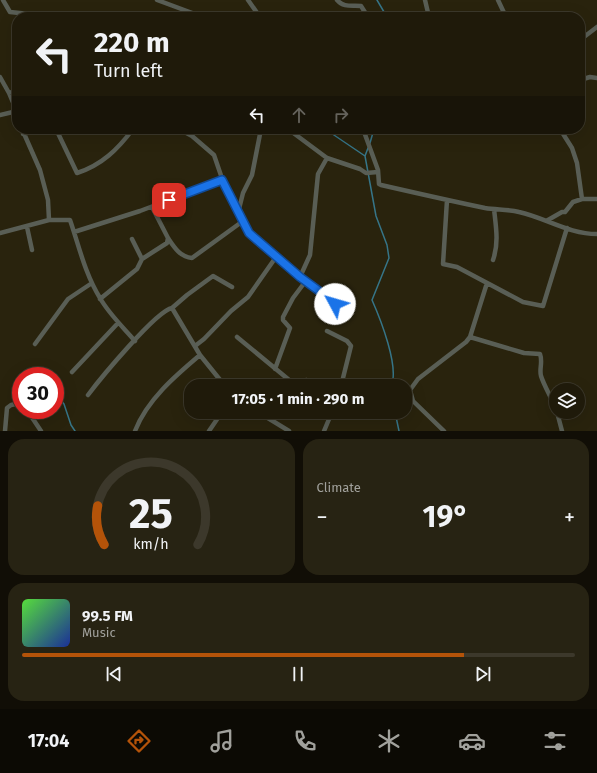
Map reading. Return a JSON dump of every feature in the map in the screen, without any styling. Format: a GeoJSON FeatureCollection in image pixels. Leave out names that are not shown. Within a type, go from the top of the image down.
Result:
{"type":"FeatureCollection","features":[{"type":"Feature","properties":{"kind":"street"},"geometry":{"type":"LineString","coordinates":[[3,0],[7,8],[12,12]]}},
{"type":"Feature","properties":{"kind":"street"},"geometry":{"type":"LineString","coordinates":[[157,0],[189,12]]}},
{"type":"Feature","properties":{"kind":"street"},"geometry":{"type":"LineString","coordinates":[[248,0],[256,12]]}},
{"type":"Feature","properties":{"kind":"street"},"geometry":{"type":"LineString","coordinates":[[337,0],[340,4],[349,7],[361,6],[365,12]]}},
{"type":"Feature","properties":{"kind":"street"},"geometry":{"type":"LineString","coordinates":[[425,0],[429,12]]}},
{"type":"Feature","properties":{"kind":"street"},"geometry":{"type":"LineString","coordinates":[[498,0],[504,12]]}},
{"type":"Feature","properties":{"kind":"street"},"geometry":{"type":"LineString","coordinates":[[0,10],[7,8]]}},
{"type":"Feature","properties":{"kind":"street"},"geometry":{"type":"LineString","coordinates":[[585,36],[597,27]]}},
{"type":"Feature","properties":{"kind":"street"},"geometry":{"type":"LineString","coordinates":[[0,77],[12,100]]}},
{"type":"Feature","properties":{"kind":"street"},"geometry":{"type":"LineString","coordinates":[[585,78],[590,77],[597,78]]}},
{"type":"Feature","properties":{"kind":"street"},"geometry":{"type":"LineString","coordinates":[[0,115],[12,112]]}},
{"type":"Feature","properties":{"kind":"street"},"geometry":{"type":"LineString","coordinates":[[24,134],[40,170],[48,200],[49,220]]}},
{"type":"Feature","properties":{"kind":"street"},"geometry":{"type":"LineString","coordinates":[[58,134],[77,173],[104,160],[119,147],[129,134]]}},
{"type":"Feature","properties":{"kind":"street"},"geometry":{"type":"LineString","coordinates":[[188,134],[214,155],[222,180],[249,233],[305,282],[330,299],[337,309]]}},
{"type":"Feature","properties":{"kind":"street"},"geometry":{"type":"LineString","coordinates":[[238,213],[243,192],[252,175],[260,134]]}},
{"type":"Feature","properties":{"kind":"street"},"geometry":{"type":"LineString","coordinates":[[295,134],[327,158],[360,168],[366,173],[378,172]]}},
{"type":"Feature","properties":{"kind":"street"},"geometry":{"type":"LineString","coordinates":[[365,134],[378,172],[379,184],[381,185],[447,200],[513,211],[548,220],[581,234],[597,234]]}},
{"type":"Feature","properties":{"kind":"street"},"geometry":{"type":"LineString","coordinates":[[563,134],[572,148],[577,163],[582,199]]}},
{"type":"Feature","properties":{"kind":"street"},"geometry":{"type":"LineString","coordinates":[[300,277],[310,255],[318,174],[327,158]]}},
{"type":"Feature","properties":{"kind":"street"},"geometry":{"type":"LineString","coordinates":[[74,232],[152,207],[222,180]]}},
{"type":"Feature","properties":{"kind":"street"},"geometry":{"type":"LineString","coordinates":[[548,220],[562,212],[565,212],[573,202],[582,199],[597,199]]}},
{"type":"Feature","properties":{"kind":"street"},"geometry":{"type":"LineString","coordinates":[[447,200],[443,264],[457,267],[523,302],[542,306],[567,228]]}},
{"type":"Feature","properties":{"kind":"street"},"geometry":{"type":"LineString","coordinates":[[152,207],[168,238],[180,253],[192,258],[243,221]]}},
{"type":"Feature","properties":{"kind":"street"},"geometry":{"type":"LineString","coordinates":[[493,260],[496,251],[497,236],[494,209]]}},
{"type":"Feature","properties":{"kind":"street"},"geometry":{"type":"LineString","coordinates":[[0,233],[27,228],[49,220],[70,220],[92,283],[100,298],[118,323],[135,341]]}},
{"type":"Feature","properties":{"kind":"street"},"geometry":{"type":"LineString","coordinates":[[27,228],[32,250]]}},
{"type":"Feature","properties":{"kind":"street"},"geometry":{"type":"LineString","coordinates":[[100,298],[137,269],[142,259],[167,243],[168,238]]}},
{"type":"Feature","properties":{"kind":"street"},"geometry":{"type":"LineString","coordinates":[[132,239],[142,259]]}},
{"type":"Feature","properties":{"kind":"street"},"geometry":{"type":"LineString","coordinates":[[195,346],[204,339],[231,311],[248,297],[276,257]]}},
{"type":"Feature","properties":{"kind":"street"},"geometry":{"type":"LineString","coordinates":[[88,395],[135,341],[164,312],[172,308],[187,295],[214,276],[232,287]]}},
{"type":"Feature","properties":{"kind":"street"},"geometry":{"type":"LineString","coordinates":[[275,369],[290,328],[283,320],[283,317],[293,298],[305,282]]}},
{"type":"Feature","properties":{"kind":"street"},"geometry":{"type":"LineString","coordinates":[[442,430],[413,401],[410,390],[418,379],[459,349],[470,337],[487,282]]}},
{"type":"Feature","properties":{"kind":"street"},"geometry":{"type":"LineString","coordinates":[[35,344],[68,299],[92,283]]}},
{"type":"Feature","properties":{"kind":"street"},"geometry":{"type":"LineString","coordinates":[[172,308],[200,355],[219,379]]}},
{"type":"Feature","properties":{"kind":"street"},"geometry":{"type":"LineString","coordinates":[[72,372],[118,323]]}},
{"type":"Feature","properties":{"kind":"street"},"geometry":{"type":"LineString","coordinates":[[327,331],[347,341],[351,346],[343,379]]}},
{"type":"Feature","properties":{"kind":"street"},"geometry":{"type":"LineString","coordinates":[[237,337],[288,379]]}},
{"type":"Feature","properties":{"kind":"street"},"geometry":{"type":"LineString","coordinates":[[470,337],[524,353],[540,354],[542,360],[541,376],[549,391]]}},
{"type":"Feature","properties":{"kind":"street"},"geometry":{"type":"LineString","coordinates":[[135,431],[141,416],[148,407],[176,376],[200,355]]}},
{"type":"Feature","properties":{"kind":"street"},"geometry":{"type":"LineString","coordinates":[[6,431],[3,411],[12,405]]}},
{"type":"Feature","properties":{"kind":"street"},"geometry":{"type":"LineString","coordinates":[[33,419],[41,431]]}},
{"type":"Feature","properties":{"kind":"street"},"geometry":{"type":"LineString","coordinates":[[208,431],[217,419]]}},
{"type":"Feature","properties":{"kind":"street"},"geometry":{"type":"LineString","coordinates":[[270,419],[290,431]]}},
{"type":"Feature","properties":{"kind":"street"},"geometry":{"type":"LineString","coordinates":[[324,431],[329,419]]}},
{"type":"Feature","properties":{"kind":"street"},"geometry":{"type":"LineString","coordinates":[[558,419],[562,431]]}},
{"type":"Feature","properties":{"kind":"waterway"},"geometry":{"type":"LineString","coordinates":[[377,0],[384,12]]}},
{"type":"Feature","properties":{"kind":"waterway"},"geometry":{"type":"LineString","coordinates":[[332,134],[365,156]]}},
{"type":"Feature","properties":{"kind":"waterway"},"geometry":{"type":"LineString","coordinates":[[370,143],[373,134]]}},
{"type":"Feature","properties":{"kind":"waterway"},"geometry":{"type":"LineString","coordinates":[[368,148],[365,156],[376,216],[387,245],[389,258],[372,300],[380,318],[388,343],[393,368],[393,379]]}},
{"type":"Feature","properties":{"kind":"waterway"},"geometry":{"type":"LineString","coordinates":[[64,404],[71,425],[75,431]]}},
{"type":"Feature","properties":{"kind":"waterway"},"geometry":{"type":"LineString","coordinates":[[396,419],[399,431]]}},
{"type":"Feature","properties":{"kind":"route"},"geometry":{"type":"LineString","coordinates":[[169,200],[222,180],[228,196],[249,233],[261,245],[335,304]]}}]}
